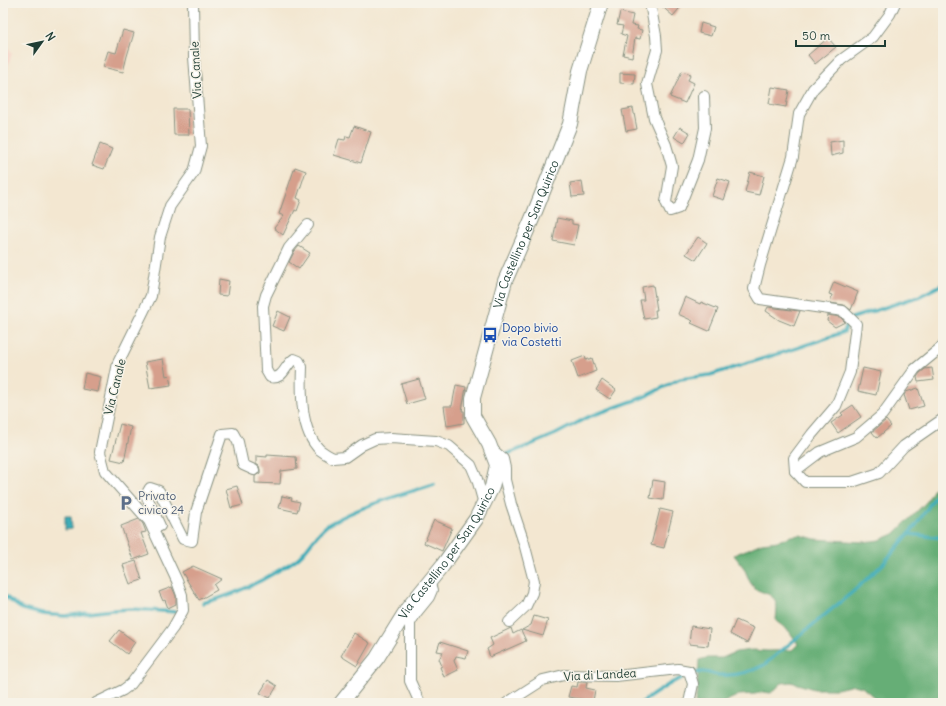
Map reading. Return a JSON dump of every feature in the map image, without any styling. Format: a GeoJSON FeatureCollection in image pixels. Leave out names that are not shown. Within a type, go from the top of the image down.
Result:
{"type":"FeatureCollection","features":[{"type":"Feature","properties":{"kind":"street","name":"Via Canale"},"geometry":{"type":"LineString","coordinates":[[96,703],[123,690],[130,684],[173,628],[183,610],[182,595],[177,581],[149,521],[106,471],[100,452],[118,362],[151,296],[160,237],[170,206],[194,172],[201,146],[194,57],[194,3]]}},
{"type":"Feature","properties":{"kind":"street","name":"Via Castellino per San Quirico"},"geometry":{"type":"LineString","coordinates":[[341,703],[377,658],[408,608],[443,565],[476,519],[492,487],[498,466],[491,449],[473,416],[473,398],[505,281],[532,219],[570,124],[580,71],[602,3]]}},
{"type":"Feature","properties":{"kind":"street"},"geometry":{"type":"LineString","coordinates":[[650,3],[657,50],[647,84],[654,118],[666,145],[672,166],[666,202],[670,211],[679,208],[698,160],[705,128],[704,96]]}},
{"type":"Feature","properties":{"kind":"street"},"geometry":{"type":"LineString","coordinates":[[895,3],[890,14],[873,37],[841,60],[813,89],[799,114],[793,157],[754,289],[760,299],[843,311],[856,324],[850,372],[836,406],[794,458],[795,471],[805,482],[852,482],[879,473],[904,446],[943,419]]}},
{"type":"Feature","properties":{"kind":"street"},"geometry":{"type":"LineString","coordinates":[[308,225],[289,248],[266,295],[263,306],[266,370],[270,377],[275,378],[281,375],[289,362],[294,358],[299,361],[302,366],[302,408],[310,436],[320,449],[333,458],[345,457],[362,445],[375,439],[391,438],[436,441],[449,446],[471,465],[477,479],[484,504]]}},
{"type":"Feature","properties":{"kind":"street"},"geometry":{"type":"LineString","coordinates":[[795,471],[820,452],[856,437],[882,415],[915,369],[943,346]]}},
{"type":"Feature","properties":{"kind":"street"},"geometry":{"type":"LineString","coordinates":[[152,529],[160,526],[146,495],[150,488],[159,491],[183,539],[192,541],[196,512],[222,434],[233,434],[238,442],[243,465],[254,470]]}},
{"type":"Feature","properties":{"kind":"street"},"geometry":{"type":"LineString","coordinates":[[491,449],[503,459],[505,480],[511,504],[524,543],[534,581],[532,593],[526,606],[509,622]]}},
{"type":"Feature","properties":{"kind":"street"},"geometry":{"type":"LineString","coordinates":[[420,703],[410,682],[410,623],[429,597],[432,590],[429,581]]}},
{"type":"Feature","properties":{"kind":"street","name":"Via di Landea"},"geometry":{"type":"LineString","coordinates":[[507,703],[543,680],[564,676],[616,676],[678,669],[689,671],[693,684],[689,703]]}},
{"type":"Feature","properties":{"kind":"shaded area"},"geometry":{"type":"Polygon","coordinates":[[[3,39],[12,53],[3,82],[3,39]]]}},
{"type":"Feature","properties":{"kind":"green space"},"geometry":{"type":"Polygon","coordinates":[[[943,473],[943,703],[881,703],[862,687],[854,685],[837,689],[814,689],[791,682],[782,683],[771,693],[763,692],[739,695],[722,703],[695,703],[699,660],[706,658],[722,658],[736,652],[752,650],[792,650],[798,644],[789,631],[776,621],[777,607],[775,600],[770,595],[755,589],[744,568],[734,555],[762,543],[778,541],[800,535],[815,539],[863,542],[880,540],[894,534],[927,501],[943,473]]]}},
{"type":"Feature","properties":{"kind":"water"},"geometry":{"type":"Polygon","coordinates":[[[65,516],[71,516],[72,529],[65,530],[65,516]]]}},
{"type":"Feature","properties":{"kind":"building"},"geometry":{"type":"Polygon","coordinates":[[[658,3],[684,3],[673,16],[658,3]]]}},
{"type":"Feature","properties":{"kind":"building"},"geometry":{"type":"Polygon","coordinates":[[[620,12],[633,15],[631,25],[638,26],[637,29],[642,30],[640,39],[635,38],[632,57],[623,55],[627,36],[621,34],[623,26],[617,25],[620,12]]]}},
{"type":"Feature","properties":{"kind":"building"},"geometry":{"type":"Polygon","coordinates":[[[701,23],[714,27],[711,36],[699,33],[701,23]]]}},
{"type":"Feature","properties":{"kind":"building"},"geometry":{"type":"Polygon","coordinates":[[[123,30],[134,33],[123,72],[103,67],[108,51],[116,53],[123,30]]]}},
{"type":"Feature","properties":{"kind":"building"},"geometry":{"type":"Polygon","coordinates":[[[828,38],[836,47],[815,64],[808,55],[828,38]]]}},
{"type":"Feature","properties":{"kind":"building"},"geometry":{"type":"Polygon","coordinates":[[[682,71],[691,74],[688,80],[694,83],[685,103],[670,97],[682,71]]]}},
{"type":"Feature","properties":{"kind":"building"},"geometry":{"type":"Polygon","coordinates":[[[620,73],[635,74],[634,84],[620,83],[620,73]]]}},
{"type":"Feature","properties":{"kind":"building"},"geometry":{"type":"Polygon","coordinates":[[[772,87],[789,90],[786,107],[769,104],[772,87]]]}},
{"type":"Feature","properties":{"kind":"building"},"geometry":{"type":"Polygon","coordinates":[[[633,108],[637,129],[626,131],[622,110],[633,108]]]}},
{"type":"Feature","properties":{"kind":"building"},"geometry":{"type":"Polygon","coordinates":[[[173,109],[188,109],[189,135],[174,135],[173,109]]]}},
{"type":"Feature","properties":{"kind":"building"},"geometry":{"type":"Polygon","coordinates":[[[354,126],[371,132],[361,163],[334,155],[339,139],[345,140],[346,136],[350,137],[354,126]]]}},
{"type":"Feature","properties":{"kind":"building"},"geometry":{"type":"Polygon","coordinates":[[[680,127],[690,133],[684,143],[674,137],[680,127]]]}},
{"type":"Feature","properties":{"kind":"building"},"geometry":{"type":"Polygon","coordinates":[[[843,140],[843,153],[831,156],[830,142],[843,140]]]}},
{"type":"Feature","properties":{"kind":"building"},"geometry":{"type":"Polygon","coordinates":[[[100,144],[112,149],[104,169],[92,165],[100,144]]]}},
{"type":"Feature","properties":{"kind":"building"},"geometry":{"type":"Polygon","coordinates":[[[295,167],[306,171],[297,198],[301,200],[297,211],[295,210],[283,235],[274,228],[284,216],[279,214],[295,167]]]}},
{"type":"Feature","properties":{"kind":"building"},"geometry":{"type":"Polygon","coordinates":[[[750,172],[764,176],[759,195],[745,192],[750,172]]]}},
{"type":"Feature","properties":{"kind":"building"},"geometry":{"type":"Polygon","coordinates":[[[718,178],[730,182],[724,200],[712,196],[718,178]]]}},
{"type":"Feature","properties":{"kind":"building"},"geometry":{"type":"Polygon","coordinates":[[[582,181],[584,196],[572,197],[570,183],[582,181]]]}},
{"type":"Feature","properties":{"kind":"building"},"geometry":{"type":"Polygon","coordinates":[[[557,218],[572,221],[572,224],[578,225],[574,245],[553,241],[557,218]]]}},
{"type":"Feature","properties":{"kind":"building"},"geometry":{"type":"Polygon","coordinates":[[[698,237],[707,243],[696,260],[686,254],[698,237]]]}},
{"type":"Feature","properties":{"kind":"building"},"geometry":{"type":"Polygon","coordinates":[[[299,246],[310,253],[299,269],[289,262],[299,246]]]}},
{"type":"Feature","properties":{"kind":"building"},"geometry":{"type":"Polygon","coordinates":[[[219,279],[229,281],[227,296],[218,295],[219,279]]]}},
{"type":"Feature","properties":{"kind":"building"},"geometry":{"type":"Polygon","coordinates":[[[834,282],[858,292],[851,310],[844,305],[830,303],[832,295],[829,294],[834,282]]]}},
{"type":"Feature","properties":{"kind":"building"},"geometry":{"type":"Polygon","coordinates":[[[653,285],[657,310],[655,310],[656,317],[644,319],[640,300],[644,300],[642,287],[653,285]]]}},
{"type":"Feature","properties":{"kind":"building"},"geometry":{"type":"Polygon","coordinates":[[[685,297],[700,304],[701,302],[718,309],[709,331],[691,323],[693,321],[678,314],[685,297]]]}},
{"type":"Feature","properties":{"kind":"building"},"geometry":{"type":"Polygon","coordinates":[[[768,307],[800,311],[794,326],[779,320],[766,311],[768,307]]]}},
{"type":"Feature","properties":{"kind":"building"},"geometry":{"type":"Polygon","coordinates":[[[278,311],[290,317],[284,331],[272,326],[278,311]]]}},
{"type":"Feature","properties":{"kind":"building"},"geometry":{"type":"Polygon","coordinates":[[[828,315],[840,317],[845,322],[835,327],[827,321],[828,315]]]}},
{"type":"Feature","properties":{"kind":"building"},"geometry":{"type":"Polygon","coordinates":[[[585,356],[586,360],[592,358],[596,371],[578,378],[572,361],[585,356]]]}},
{"type":"Feature","properties":{"kind":"building"},"geometry":{"type":"Polygon","coordinates":[[[163,359],[166,376],[169,375],[171,385],[150,388],[145,362],[163,359]]]}},
{"type":"Feature","properties":{"kind":"building"},"geometry":{"type":"Polygon","coordinates":[[[863,368],[881,372],[876,395],[858,391],[863,368]]]}},
{"type":"Feature","properties":{"kind":"building"},"geometry":{"type":"Polygon","coordinates":[[[932,368],[934,380],[918,382],[917,377],[920,373],[925,369],[932,368]]]}},
{"type":"Feature","properties":{"kind":"building"},"geometry":{"type":"Polygon","coordinates":[[[85,373],[101,377],[98,392],[82,389],[85,373]]]}},
{"type":"Feature","properties":{"kind":"building"},"geometry":{"type":"Polygon","coordinates":[[[419,379],[425,399],[407,404],[401,384],[419,379]]]}},
{"type":"Feature","properties":{"kind":"building"},"geometry":{"type":"Polygon","coordinates":[[[602,380],[616,390],[610,399],[596,390],[602,380]]]}},
{"type":"Feature","properties":{"kind":"building"},"geometry":{"type":"Polygon","coordinates":[[[456,385],[466,387],[462,411],[464,411],[464,423],[447,426],[444,406],[452,406],[456,385]]]}},
{"type":"Feature","properties":{"kind":"building"},"geometry":{"type":"Polygon","coordinates":[[[918,388],[924,406],[909,410],[904,395],[906,392],[918,388]]]}},
{"type":"Feature","properties":{"kind":"building"},"geometry":{"type":"Polygon","coordinates":[[[853,405],[861,417],[838,433],[831,423],[843,415],[841,413],[853,405]]]}},
{"type":"Feature","properties":{"kind":"building"},"geometry":{"type":"Polygon","coordinates":[[[886,420],[891,426],[877,438],[872,432],[886,420]]]}},
{"type":"Feature","properties":{"kind":"building"},"geometry":{"type":"Polygon","coordinates":[[[120,424],[131,427],[124,462],[111,459],[120,424]]]}},
{"type":"Feature","properties":{"kind":"building"},"geometry":{"type":"Polygon","coordinates":[[[267,455],[296,457],[297,469],[281,471],[280,484],[255,483],[255,476],[260,473],[259,466],[256,464],[256,456],[267,457],[267,455]]]}},
{"type":"Feature","properties":{"kind":"building"},"geometry":{"type":"Polygon","coordinates":[[[653,480],[665,482],[663,500],[650,498],[653,480]]]}},
{"type":"Feature","properties":{"kind":"building"},"geometry":{"type":"Polygon","coordinates":[[[237,486],[243,505],[231,508],[226,489],[237,486]]]}},
{"type":"Feature","properties":{"kind":"building"},"geometry":{"type":"Polygon","coordinates":[[[282,496],[292,498],[291,500],[300,502],[297,512],[279,508],[282,496]]]}},
{"type":"Feature","properties":{"kind":"building"},"geometry":{"type":"Polygon","coordinates":[[[660,509],[673,512],[664,548],[651,545],[660,509]]]}},
{"type":"Feature","properties":{"kind":"building"},"geometry":{"type":"Polygon","coordinates":[[[139,519],[146,532],[141,533],[149,554],[133,560],[121,526],[139,519]]]}},
{"type":"Feature","properties":{"kind":"building"},"geometry":{"type":"Polygon","coordinates":[[[434,520],[452,528],[442,551],[424,543],[434,520]]]}},
{"type":"Feature","properties":{"kind":"building"},"geometry":{"type":"Polygon","coordinates":[[[136,561],[142,580],[130,584],[123,565],[136,561]]]}},
{"type":"Feature","properties":{"kind":"building"},"geometry":{"type":"Polygon","coordinates":[[[193,566],[222,579],[214,585],[217,590],[199,600],[182,572],[193,566]]]}},
{"type":"Feature","properties":{"kind":"building"},"geometry":{"type":"Polygon","coordinates":[[[172,587],[176,596],[176,604],[168,608],[165,600],[163,601],[159,592],[172,587]]]}},
{"type":"Feature","properties":{"kind":"building"},"geometry":{"type":"Polygon","coordinates":[[[534,616],[548,620],[543,636],[522,630],[531,625],[534,616]]]}},
{"type":"Feature","properties":{"kind":"building"},"geometry":{"type":"Polygon","coordinates":[[[736,620],[754,628],[747,643],[730,634],[736,620]]]}},
{"type":"Feature","properties":{"kind":"building"},"geometry":{"type":"Polygon","coordinates":[[[691,626],[710,629],[708,646],[689,644],[691,626]]]}},
{"type":"Feature","properties":{"kind":"building"},"geometry":{"type":"Polygon","coordinates":[[[511,628],[513,634],[521,630],[526,641],[490,657],[487,649],[493,645],[490,638],[511,628]]]}},
{"type":"Feature","properties":{"kind":"building"},"geometry":{"type":"Polygon","coordinates":[[[119,630],[135,642],[127,654],[110,641],[119,630]]]}},
{"type":"Feature","properties":{"kind":"building"},"geometry":{"type":"Polygon","coordinates":[[[354,633],[370,643],[357,666],[341,656],[354,633]]]}},
{"type":"Feature","properties":{"kind":"building"},"geometry":{"type":"Polygon","coordinates":[[[440,642],[468,651],[466,658],[456,656],[454,661],[458,670],[444,677],[439,659],[443,652],[437,651],[440,642]]]}},
{"type":"Feature","properties":{"kind":"building"},"geometry":{"type":"Polygon","coordinates":[[[268,680],[277,686],[270,698],[260,693],[268,680]]]}},
{"type":"Feature","properties":{"kind":"building"},"geometry":{"type":"Polygon","coordinates":[[[578,682],[587,682],[586,688],[595,690],[593,701],[568,697],[571,686],[577,687],[578,682]]]}},
{"type":"Feature","properties":{"kind":"waterway"},"geometry":{"type":"LineString","coordinates":[[507,454],[556,434],[588,417],[644,397],[680,379],[710,375],[844,332],[849,319],[920,296],[943,284]]}},
{"type":"Feature","properties":{"kind":"waterway"},"geometry":{"type":"LineString","coordinates":[[203,603],[244,589],[263,580],[291,563],[301,555],[325,527],[342,517],[381,501],[434,484]]}},
{"type":"Feature","properties":{"kind":"waterway"},"geometry":{"type":"LineString","coordinates":[[641,703],[670,684],[693,673],[703,672],[718,675],[731,675],[748,672],[764,665],[855,590],[883,564],[916,525],[943,485]]}},
{"type":"Feature","properties":{"kind":"waterway"},"geometry":{"type":"LineString","coordinates":[[909,534],[943,538]]}},
{"type":"Feature","properties":{"kind":"waterway"},"geometry":{"type":"LineString","coordinates":[[3,595],[22,609],[42,614],[65,616],[133,609],[177,612]]}},
{"type":"Feature","properties":{"kind":"place","name":"Dopo bivio via Costetti"},"geometry":{"type":"Point","coordinates":[490,335]}},
{"type":"Feature","properties":{"kind":"place","name":"Privato civico 24"},"geometry":{"type":"Point","coordinates":[126,503]}}]}
